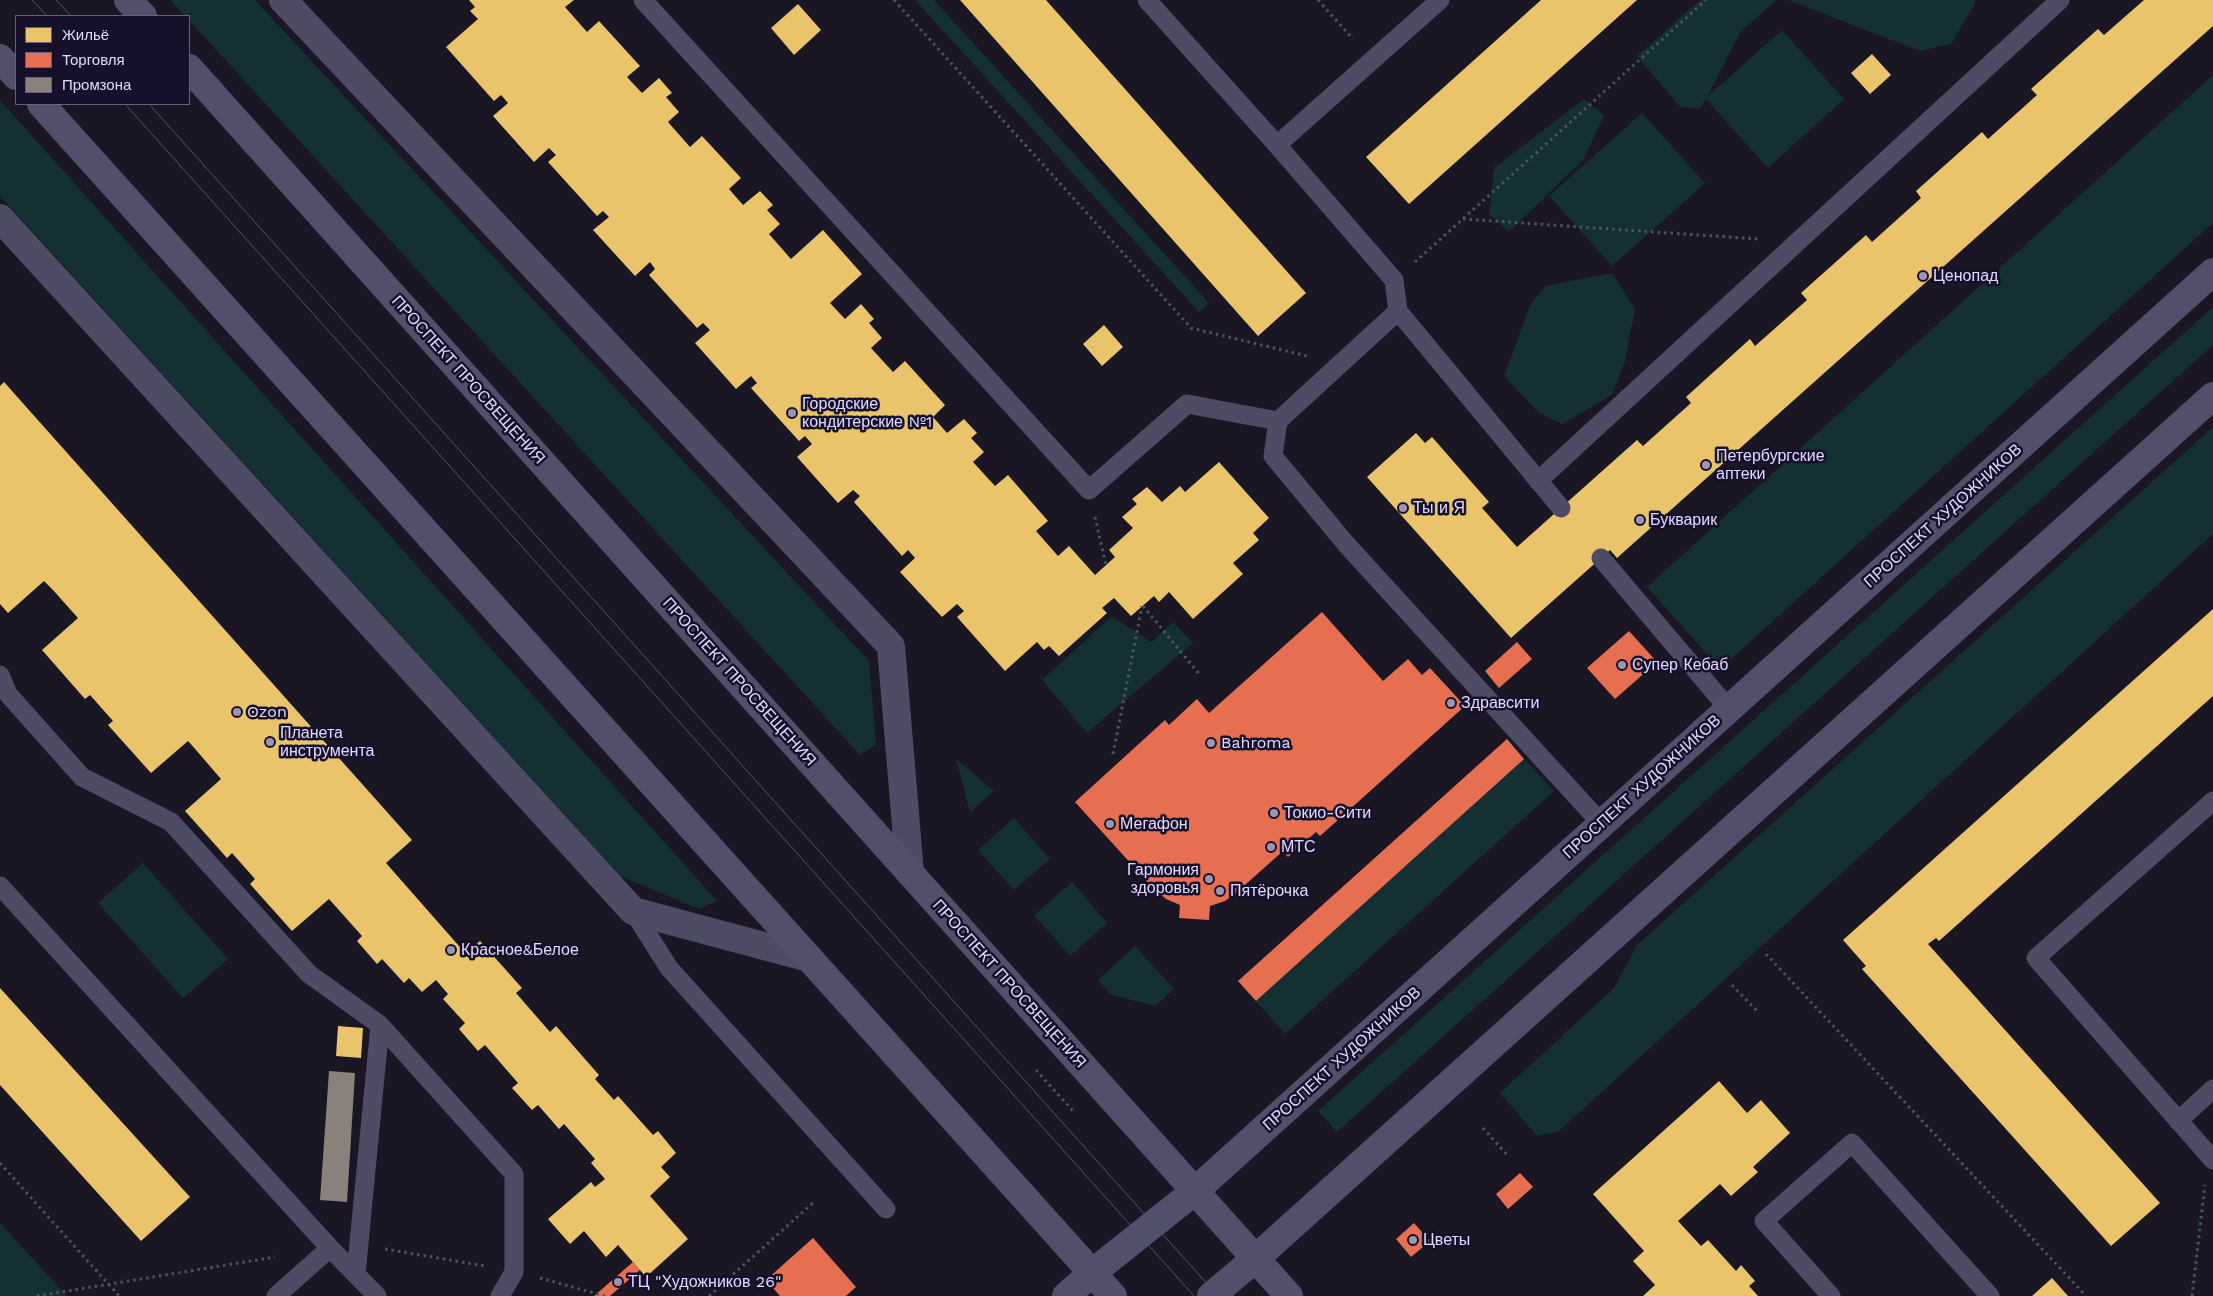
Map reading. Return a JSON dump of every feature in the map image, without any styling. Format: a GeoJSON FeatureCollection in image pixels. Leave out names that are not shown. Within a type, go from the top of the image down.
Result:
{"type":"FeatureCollection","features":[{"type":"Feature","properties":{"kind":"main road"},"geometry":{"type":"LineString","coordinates":[[128,0],[141,15]]}},
{"type":"Feature","properties":{"kind":"main road"},"geometry":{"type":"LineString","coordinates":[[0,58],[15,75]]}},
{"type":"Feature","properties":{"kind":"main road","name":"ПРОСПЕКТ ПРОСВЕЩЕНИЯ"},"geometry":{"type":"LineString","coordinates":[[190,69],[1289,1296]]}},
{"type":"Feature","properties":{"kind":"main road"},"geometry":{"type":"LineString","coordinates":[[42,105],[1112,1296]]}},
{"type":"Feature","properties":{"kind":"main road","name":"ПРОСПЕКТ ХУДОЖНИКОВ"},"geometry":{"type":"LineString","coordinates":[[1066,1296],[1092,1273],[1195,1192],[1728,708],[2213,272]]}},
{"type":"Feature","properties":{"kind":"main road"},"geometry":{"type":"LineString","coordinates":[[1211,1296],[1255,1259],[2213,396]]}},
{"type":"Feature","properties":{"kind":"street"},"geometry":{"type":"LineString","coordinates":[[283,0],[891,646],[910,873]]}},
{"type":"Feature","properties":{"kind":"street"},"geometry":{"type":"LineString","coordinates":[[0,218],[633,911],[809,958]]}},
{"type":"Feature","properties":{"kind":"lane"},"geometry":{"type":"LineString","coordinates":[[643,0],[1089,490],[1186,404],[1278,421]]}},
{"type":"Feature","properties":{"kind":"lane"},"geometry":{"type":"LineString","coordinates":[[1147,0],[1277,145],[1394,280],[1398,311],[1560,508]]}},
{"type":"Feature","properties":{"kind":"lane"},"geometry":{"type":"LineString","coordinates":[[1277,145],[1440,0]]}},
{"type":"Feature","properties":{"kind":"lane"},"geometry":{"type":"LineString","coordinates":[[1538,481],[2060,0]]}},
{"type":"Feature","properties":{"kind":"lane"},"geometry":{"type":"LineString","coordinates":[[1398,311],[1343,364],[1278,421],[1273,456],[1346,544],[1602,824]]}},
{"type":"Feature","properties":{"kind":"lane"},"geometry":{"type":"LineString","coordinates":[[1601,558],[1728,708]]}},
{"type":"Feature","properties":{"kind":"lane"},"geometry":{"type":"LineString","coordinates":[[0,675],[8,694],[82,777],[171,822],[309,974],[380,1026],[514,1174],[514,1272],[500,1296]]}},
{"type":"Feature","properties":{"kind":"lane"},"geometry":{"type":"LineString","coordinates":[[2211,1157],[2036,958],[2213,800]]}},
{"type":"Feature","properties":{"kind":"lane"},"geometry":{"type":"LineString","coordinates":[[0,886],[330,1248],[377,1296]]}},
{"type":"Feature","properties":{"kind":"lane"},"geometry":{"type":"LineString","coordinates":[[633,911],[669,968],[886,1209]]}},
{"type":"Feature","properties":{"kind":"lane"},"geometry":{"type":"LineString","coordinates":[[356,1274],[380,1026]]}},
{"type":"Feature","properties":{"kind":"lane"},"geometry":{"type":"LineString","coordinates":[[2178,1121],[2213,1089]]}},
{"type":"Feature","properties":{"kind":"lane"},"geometry":{"type":"LineString","coordinates":[[1831,1296],[1764,1221],[1852,1143],[1990,1296]]}},
{"type":"Feature","properties":{"kind":"lane"},"geometry":{"type":"LineString","coordinates":[[276,1296],[330,1248]]}},
{"type":"Feature","properties":{"kind":"path"},"geometry":{"type":"LineString","coordinates":[[894,0],[1191,328],[1343,364]]}},
{"type":"Feature","properties":{"kind":"path"},"geometry":{"type":"LineString","coordinates":[[1318,0],[1353,39]]}},
{"type":"Feature","properties":{"kind":"path"},"geometry":{"type":"LineString","coordinates":[[1394,280],[1706,0]]}},
{"type":"Feature","properties":{"kind":"path"},"geometry":{"type":"LineString","coordinates":[[1462,219],[1798,241]]}},
{"type":"Feature","properties":{"kind":"path"},"geometry":{"type":"LineString","coordinates":[[1089,490],[1106,565]]}},
{"type":"Feature","properties":{"kind":"path"},"geometry":{"type":"LineString","coordinates":[[1112,754],[1142,606],[1200,675]]}},
{"type":"Feature","properties":{"kind":"path"},"geometry":{"type":"LineString","coordinates":[[1766,954],[2086,1296]]}},
{"type":"Feature","properties":{"kind":"path"},"geometry":{"type":"LineString","coordinates":[[1732,984],[1758,1012]]}},
{"type":"Feature","properties":{"kind":"path"},"geometry":{"type":"LineString","coordinates":[[1036,1070],[1074,1112]]}},
{"type":"Feature","properties":{"kind":"path"},"geometry":{"type":"LineString","coordinates":[[1482,1128],[1509,1156]]}},
{"type":"Feature","properties":{"kind":"path"},"geometry":{"type":"LineString","coordinates":[[2192,1296],[2211,1157]]}},
{"type":"Feature","properties":{"kind":"path"},"geometry":{"type":"LineString","coordinates":[[0,1164],[119,1296]]}},
{"type":"Feature","properties":{"kind":"path"},"geometry":{"type":"LineString","coordinates":[[710,1296],[815,1201]]}},
{"type":"Feature","properties":{"kind":"path"},"geometry":{"type":"LineString","coordinates":[[359,1244],[514,1272],[605,1296]]}},
{"type":"Feature","properties":{"kind":"path"},"geometry":{"type":"LineString","coordinates":[[37,1296],[282,1256]]}},
{"type":"Feature","properties":{"kind":"green space"},"geometry":{"type":"Polygon","coordinates":[[[170,0],[255,0],[869,661],[876,745],[860,755],[190,21],[190,15],[184,15],[170,0]]]}},
{"type":"Feature","properties":{"kind":"green space"},"geometry":{"type":"Polygon","coordinates":[[[915,0],[934,0],[1209,303],[1199,312],[915,0]]]}},
{"type":"Feature","properties":{"kind":"green space"},"geometry":{"type":"Polygon","coordinates":[[[1700,0],[1777,0],[1741,31],[1707,97],[1782,30],[1844,99],[1768,168],[1706,99],[1700,109],[1680,107],[1637,56],[1700,0]]]}},
{"type":"Feature","properties":{"kind":"green space"},"geometry":{"type":"Polygon","coordinates":[[[1788,0],[1975,0],[1975,4],[1951,44],[1920,51],[1788,0]]]}},
{"type":"Feature","properties":{"kind":"green space"},"geometry":{"type":"Polygon","coordinates":[[[2213,75],[2213,223],[1720,669],[1647,587],[2213,75]]]}},
{"type":"Feature","properties":{"kind":"green space"},"geometry":{"type":"Polygon","coordinates":[[[1584,99],[1604,115],[1584,159],[1509,232],[1489,214],[1494,168],[1584,99]]]}},
{"type":"Feature","properties":{"kind":"green space"},"geometry":{"type":"Polygon","coordinates":[[[0,100],[717,901],[699,909],[620,876],[0,196],[0,100]]]}},
{"type":"Feature","properties":{"kind":"green space"},"geometry":{"type":"Polygon","coordinates":[[[1642,113],[1705,183],[1612,266],[1549,196],[1642,113]]]}},
{"type":"Feature","properties":{"kind":"green space"},"geometry":{"type":"Polygon","coordinates":[[[1612,273],[1635,309],[1625,361],[1612,395],[1562,424],[1539,413],[1504,376],[1531,303],[1546,286],[1612,273]]]}},
{"type":"Feature","properties":{"kind":"green space"},"geometry":{"type":"Polygon","coordinates":[[[2213,307],[2213,345],[1337,1132],[1318,1111],[2213,307]]]}},
{"type":"Feature","properties":{"kind":"green space"},"geometry":{"type":"Polygon","coordinates":[[[2213,427],[2213,534],[1558,1132],[1537,1136],[1500,1093],[1614,988],[1637,945],[2213,427]]]}},
{"type":"Feature","properties":{"kind":"green space"},"geometry":{"type":"Polygon","coordinates":[[[1112,616],[1151,642],[1173,622],[1193,643],[1087,733],[1042,680],[1112,616]]]}},
{"type":"Feature","properties":{"kind":"green space"},"geometry":{"type":"Polygon","coordinates":[[[956,759],[994,791],[970,812],[956,759]]]}},
{"type":"Feature","properties":{"kind":"green space"},"geometry":{"type":"Polygon","coordinates":[[[1524,759],[1554,791],[1285,1034],[1256,1001],[1524,759]]]}},
{"type":"Feature","properties":{"kind":"green space"},"geometry":{"type":"Polygon","coordinates":[[[1014,818],[1050,859],[1014,890],[978,850],[1014,818]]]}},
{"type":"Feature","properties":{"kind":"green space"},"geometry":{"type":"Polygon","coordinates":[[[143,863],[228,959],[183,998],[98,903],[143,863]]]}},
{"type":"Feature","properties":{"kind":"green space"},"geometry":{"type":"Polygon","coordinates":[[[1072,882],[1107,923],[1070,956],[1034,915],[1072,882]]]}},
{"type":"Feature","properties":{"kind":"green space"},"geometry":{"type":"Polygon","coordinates":[[[1135,946],[1174,989],[1155,1006],[1110,994],[1098,980],[1135,946]]]}},
{"type":"Feature","properties":{"kind":"green space"},"geometry":{"type":"Polygon","coordinates":[[[0,1223],[67,1296],[0,1296],[0,1223]]]}},
{"type":"Feature","properties":{"kind":"building: Жильё"},"geometry":{"type":"Polygon","coordinates":[[[469,0],[574,0],[565,7],[587,32],[599,21],[640,66],[627,77],[642,93],[659,78],[672,93],[666,97],[679,112],[668,122],[690,147],[702,136],[741,178],[729,189],[743,205],[760,191],[773,205],[767,210],[780,224],[769,234],[791,259],[823,230],[862,274],[830,303],[845,319],[861,304],[874,319],[869,323],[882,338],[871,348],[893,372],[905,361],[945,405],[933,417],[947,433],[964,419],[977,433],[971,438],[984,452],[973,462],[995,486],[1008,475],[1048,521],[1036,531],[1058,556],[1069,546],[1095,575],[1115,557],[1109,550],[1133,528],[1122,517],[1137,504],[1132,499],[1147,487],[1162,502],[1180,486],[1185,492],[1219,462],[1269,518],[1253,533],[1259,540],[1233,563],[1243,574],[1193,619],[1169,592],[1159,602],[1154,596],[1131,616],[1114,598],[1102,608],[1107,613],[1059,656],[1049,646],[1044,650],[1037,642],[1005,671],[957,617],[964,611],[957,604],[942,617],[900,572],[915,558],[908,550],[902,556],[854,502],[860,496],[853,490],[838,503],[797,457],[812,444],[805,436],[799,441],[751,388],[757,383],[751,376],[736,389],[695,343],[710,330],[703,323],[697,328],[649,275],[655,269],[650,262],[635,276],[593,230],[609,217],[603,211],[597,216],[548,162],[556,155],[549,148],[534,162],[493,116],[508,103],[501,95],[494,101],[446,47],[478,19],[470,11],[475,7],[469,0]]]}},
{"type":"Feature","properties":{"kind":"building: Жильё"},"geometry":{"type":"Polygon","coordinates":[[[960,0],[1046,0],[1306,293],[1258,336],[960,0]]]}},
{"type":"Feature","properties":{"kind":"building: Жильё"},"geometry":{"type":"Polygon","coordinates":[[[1541,0],[1637,0],[1409,204],[1366,157],[1541,0]]]}},
{"type":"Feature","properties":{"kind":"building: Жильё"},"geometry":{"type":"Polygon","coordinates":[[[2144,0],[2213,0],[2213,26],[1617,558],[1610,550],[1511,638],[1367,477],[1416,433],[1425,443],[1432,437],[1489,502],[1482,508],[1517,547],[1637,440],[1643,446],[1691,403],[1686,397],[1750,339],[1755,346],[1807,300],[1801,293],[1866,235],[1872,242],[1921,198],[1916,191],[1982,132],[1988,139],[2037,95],[2031,89],[2098,29],[2104,35],[2144,0]]]}},
{"type":"Feature","properties":{"kind":"building: Жильё"},"geometry":{"type":"Polygon","coordinates":[[[798,4],[821,30],[794,55],[771,28],[798,4]]]}},
{"type":"Feature","properties":{"kind":"building: Жильё"},"geometry":{"type":"Polygon","coordinates":[[[1872,54],[1891,75],[1870,94],[1851,73],[1872,54]]]}},
{"type":"Feature","properties":{"kind":"building: Жильё"},"geometry":{"type":"Polygon","coordinates":[[[1104,325],[1123,347],[1102,366],[1083,344],[1104,325]]]}},
{"type":"Feature","properties":{"kind":"building: Жильё"},"geometry":{"type":"Polygon","coordinates":[[[4,382],[412,840],[386,863],[466,954],[480,941],[522,988],[516,993],[550,1032],[556,1026],[599,1075],[595,1079],[614,1100],[618,1096],[653,1135],[658,1131],[676,1153],[661,1167],[670,1177],[650,1196],[688,1239],[646,1277],[618,1245],[606,1257],[584,1231],[570,1244],[548,1219],[591,1182],[595,1187],[605,1179],[591,1163],[595,1159],[564,1124],[559,1129],[538,1105],[532,1110],[512,1088],[518,1083],[485,1045],[478,1051],[459,1029],[465,1023],[443,999],[448,994],[436,980],[422,992],[409,978],[404,983],[382,959],[377,964],[357,941],[362,936],[329,899],[292,931],[250,884],[255,879],[232,853],[227,858],[185,811],[221,779],[188,741],[151,773],[108,725],[113,721],[90,695],[85,699],[42,650],[78,618],[53,590],[44,581],[8,613],[0,604],[0,386],[4,382]]]}},
{"type":"Feature","properties":{"kind":"building: Жильё"},"geometry":{"type":"Polygon","coordinates":[[[2213,609],[2213,696],[1939,941],[1936,938],[1928,944],[2160,1203],[2111,1246],[1862,969],[1866,966],[1843,940],[2213,609]]]}},
{"type":"Feature","properties":{"kind":"building: Жильё"},"geometry":{"type":"Polygon","coordinates":[[[0,988],[190,1197],[141,1241],[0,1085],[0,988]]]}},
{"type":"Feature","properties":{"kind":"building: Жильё"},"geometry":{"type":"Polygon","coordinates":[[[338,1026],[363,1028],[361,1058],[336,1056],[338,1026]]]}},
{"type":"Feature","properties":{"kind":"building: Жильё"},"geometry":{"type":"Polygon","coordinates":[[[1719,1081],[1747,1113],[1761,1100],[1790,1133],[1753,1167],[1758,1172],[1731,1196],[1720,1184],[1678,1221],[1701,1246],[1708,1240],[1736,1271],[1741,1265],[1755,1281],[1749,1286],[1758,1296],[1643,1296],[1655,1285],[1633,1261],[1644,1251],[1593,1194],[1719,1081]]]}},
{"type":"Feature","properties":{"kind":"building: Жильё"},"geometry":{"type":"Polygon","coordinates":[[[2052,1278],[2068,1296],[2032,1296],[2052,1278]]]}},
{"type":"Feature","properties":{"kind":"building: Торговля"},"geometry":{"type":"Polygon","coordinates":[[[1322,612],[1383,681],[1408,659],[1422,675],[1430,668],[1465,706],[1320,836],[1316,832],[1288,857],[1283,851],[1236,893],[1225,901],[1210,906],[1209,920],[1179,918],[1180,905],[1166,899],[1153,888],[1075,802],[1165,720],[1169,725],[1197,699],[1209,713],[1322,612]]]}},
{"type":"Feature","properties":{"kind":"building: Торговля","name":"Супер Кебаб"},"geometry":{"type":"Polygon","coordinates":[[[1629,631],[1657,662],[1615,699],[1587,668],[1629,631]]]}},
{"type":"Feature","properties":{"kind":"building: Торговля"},"geometry":{"type":"Polygon","coordinates":[[[1517,642],[1532,659],[1499,688],[1485,671],[1517,642]]]}},
{"type":"Feature","properties":{"kind":"building: Торговля"},"geometry":{"type":"Polygon","coordinates":[[[1507,739],[1524,759],[1256,1001],[1238,981],[1507,739]]]}},
{"type":"Feature","properties":{"kind":"building: Торговля"},"geometry":{"type":"Polygon","coordinates":[[[1520,1173],[1533,1187],[1508,1209],[1496,1194],[1520,1173]]]}},
{"type":"Feature","properties":{"kind":"building: Торговля","name":"Цветы"},"geometry":{"type":"Polygon","coordinates":[[[1414,1223],[1430,1241],[1411,1257],[1396,1239],[1414,1223]]]}},
{"type":"Feature","properties":{"kind":"building: Торговля"},"geometry":{"type":"Polygon","coordinates":[[[813,1238],[856,1287],[846,1296],[780,1296],[766,1280],[813,1238]]]}},
{"type":"Feature","properties":{"kind":"building: Торговля","name":"ТЦ \"Художников 26\""},"geometry":{"type":"Polygon","coordinates":[[[633,1262],[640,1270],[610,1296],[594,1296],[633,1262]]]}},
{"type":"Feature","properties":{"kind":"building: Промзона"},"geometry":{"type":"Polygon","coordinates":[[[329,1071],[355,1073],[347,1202],[320,1200],[329,1071]]]}},
{"type":"Feature","properties":{"kind":"tram line"},"geometry":{"type":"LineString","coordinates":[[32,0],[46,15]]}},
{"type":"Feature","properties":{"kind":"tram line"},"geometry":{"type":"LineString","coordinates":[[56,0],[70,15]]}},
{"type":"Feature","properties":{"kind":"tram line"},"geometry":{"type":"LineString","coordinates":[[126,105],[1194,1296]]}},
{"type":"Feature","properties":{"kind":"tram line"},"geometry":{"type":"LineString","coordinates":[[150,105],[1218,1296]]}},
{"type":"Feature","properties":{"kind":"place","name":"Ценопад"},"geometry":{"type":"Point","coordinates":[1923,276]}},
{"type":"Feature","properties":{"kind":"place","name":"Городские кондитерские №1"},"geometry":{"type":"Point","coordinates":[792,413]}},
{"type":"Feature","properties":{"kind":"place","name":"Петербургские аптеки"},"geometry":{"type":"Point","coordinates":[1706,465]}},
{"type":"Feature","properties":{"kind":"place","name":"Ты и Я"},"geometry":{"type":"Point","coordinates":[1403,508]}},
{"type":"Feature","properties":{"kind":"place","name":"Букварик"},"geometry":{"type":"Point","coordinates":[1640,520]}},
{"type":"Feature","properties":{"kind":"place","name":"Супер Кебаб"},"geometry":{"type":"Point","coordinates":[1622,665]}},
{"type":"Feature","properties":{"kind":"place","name":"Здравсити"},"geometry":{"type":"Point","coordinates":[1451,703]}},
{"type":"Feature","properties":{"kind":"place","name":"Ozon"},"geometry":{"type":"Point","coordinates":[237,712]}},
{"type":"Feature","properties":{"kind":"place","name":"Планета инструмента"},"geometry":{"type":"Point","coordinates":[270,742]}},
{"type":"Feature","properties":{"kind":"place","name":"Bahroma"},"geometry":{"type":"Point","coordinates":[1211,743]}},
{"type":"Feature","properties":{"kind":"place","name":"Токио-Сити"},"geometry":{"type":"Point","coordinates":[1274,813]}},
{"type":"Feature","properties":{"kind":"place","name":"Мегафон"},"geometry":{"type":"Point","coordinates":[1110,824]}},
{"type":"Feature","properties":{"kind":"place","name":"МТС"},"geometry":{"type":"Point","coordinates":[1271,847]}},
{"type":"Feature","properties":{"kind":"place","name":"Гармония здоровья"},"geometry":{"type":"Point","coordinates":[1209,879]}},
{"type":"Feature","properties":{"kind":"place","name":"Пятёрочка"},"geometry":{"type":"Point","coordinates":[1220,891]}},
{"type":"Feature","properties":{"kind":"place","name":"Красное&Белое"},"geometry":{"type":"Point","coordinates":[451,950]}},
{"type":"Feature","properties":{"kind":"place","name":"Цветы"},"geometry":{"type":"Point","coordinates":[1413,1240]}},
{"type":"Feature","properties":{"kind":"place","name":"ТЦ \"Художников 26\""},"geometry":{"type":"Point","coordinates":[618,1282]}}]}
